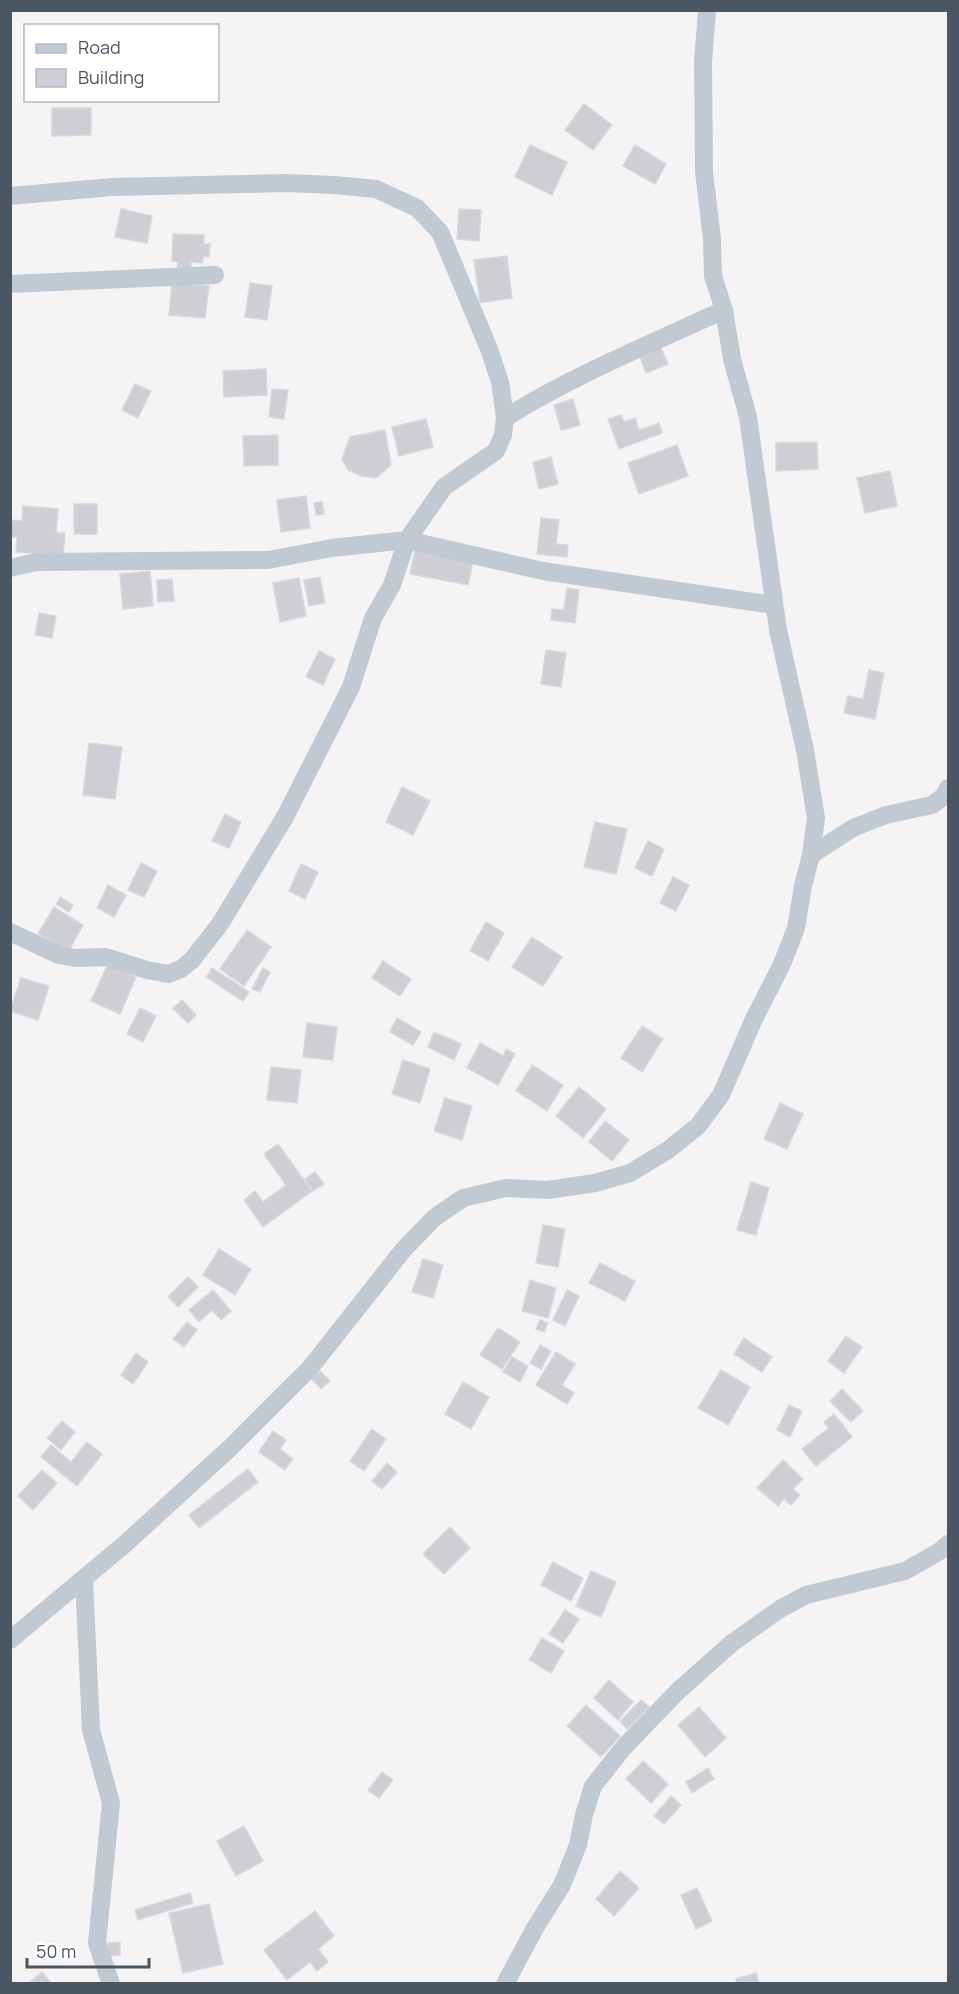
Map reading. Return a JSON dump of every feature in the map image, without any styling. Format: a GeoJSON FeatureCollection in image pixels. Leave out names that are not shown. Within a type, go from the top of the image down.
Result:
{"type":"FeatureCollection","features":[{"type":"Feature","properties":{"kind":"street"},"geometry":{"type":"LineString","coordinates":[[10,1640],[125,1544],[230,1448],[310,1368],[404,1249],[434,1218],[463,1198],[506,1188],[548,1190],[595,1183],[630,1173],[668,1150],[698,1126],[721,1095],[759,1008],[782,964],[796,928],[803,886],[812,855],[816,818],[806,750],[774,605],[748,417],[732,359],[724,310],[713,276],[712,239],[704,172],[702,62],[707,10]]}},
{"type":"Feature","properties":{"kind":"street"},"geometry":{"type":"LineString","coordinates":[[10,196],[112,187],[286,183],[376,189],[417,208],[440,232],[489,349],[500,382],[505,418],[503,435],[496,451],[444,487],[407,540],[392,585],[373,618],[351,687],[290,807],[220,924],[192,960],[181,969],[168,974],[106,957],[75,958],[59,955],[10,932]]}},
{"type":"Feature","properties":{"kind":"street"},"geometry":{"type":"LineString","coordinates":[[10,284],[215,275]]}},
{"type":"Feature","properties":{"kind":"street"},"geometry":{"type":"LineString","coordinates":[[505,418],[546,392],[724,310]]}},
{"type":"Feature","properties":{"kind":"street"},"geometry":{"type":"LineString","coordinates":[[10,568],[36,562],[268,560],[332,548],[407,540],[543,571],[774,605]]}},
{"type":"Feature","properties":{"kind":"street"},"geometry":{"type":"LineString","coordinates":[[812,855],[853,828],[886,815],[932,805],[944,796],[948,788]]}},
{"type":"Feature","properties":{"kind":"street"},"geometry":{"type":"LineString","coordinates":[[505,1983],[562,1885],[578,1845],[593,1786],[624,1747],[678,1691],[732,1643],[780,1609],[807,1595],[905,1571],[948,1544]]}},
{"type":"Feature","properties":{"kind":"street"},"geometry":{"type":"LineString","coordinates":[[84,1579],[91,1730],[111,1803],[98,1943],[111,1983]]}},
{"type":"Feature","properties":{"kind":"building"},"geometry":{"type":"Polygon","coordinates":[[[584,104],[612,125],[593,150],[565,130],[584,104]]]}},
{"type":"Feature","properties":{"kind":"building"},"geometry":{"type":"Polygon","coordinates":[[[52,108],[91,108],[91,135],[52,136],[52,108]]]}},
{"type":"Feature","properties":{"kind":"building"},"geometry":{"type":"Polygon","coordinates":[[[530,145],[567,162],[552,195],[515,177],[530,145]]]}},
{"type":"Feature","properties":{"kind":"building"},"geometry":{"type":"Polygon","coordinates":[[[635,145],[666,164],[655,184],[623,166],[635,145]]]}},
{"type":"Feature","properties":{"kind":"building"},"geometry":{"type":"Polygon","coordinates":[[[121,209],[152,216],[147,243],[115,237],[121,209]]]}},
{"type":"Feature","properties":{"kind":"building"},"geometry":{"type":"Polygon","coordinates":[[[459,209],[481,210],[479,241],[457,239],[459,209]]]}},
{"type":"Feature","properties":{"kind":"building"},"geometry":{"type":"Polygon","coordinates":[[[173,234],[204,235],[204,244],[210,244],[209,257],[203,256],[203,263],[191,262],[191,269],[177,268],[178,262],[172,261],[173,234]]]}},
{"type":"Feature","properties":{"kind":"building"},"geometry":{"type":"Polygon","coordinates":[[[507,256],[512,298],[480,303],[474,260],[507,256]]]}},
{"type":"Feature","properties":{"kind":"building"},"geometry":{"type":"Polygon","coordinates":[[[172,282],[209,286],[205,318],[169,315],[172,282]]]}},
{"type":"Feature","properties":{"kind":"building"},"geometry":{"type":"Polygon","coordinates":[[[250,283],[272,286],[267,320],[245,317],[250,283]]]}},
{"type":"Feature","properties":{"kind":"building"},"geometry":{"type":"Polygon","coordinates":[[[659,343],[668,364],[646,373],[638,352],[659,343]]]}},
{"type":"Feature","properties":{"kind":"building"},"geometry":{"type":"Polygon","coordinates":[[[266,369],[267,395],[224,397],[223,371],[266,369]]]}},
{"type":"Feature","properties":{"kind":"building"},"geometry":{"type":"Polygon","coordinates":[[[135,384],[151,391],[138,418],[122,410],[135,384]]]}},
{"type":"Feature","properties":{"kind":"building"},"geometry":{"type":"Polygon","coordinates":[[[272,389],[288,390],[284,419],[269,417],[272,389]]]}},
{"type":"Feature","properties":{"kind":"building"},"geometry":{"type":"Polygon","coordinates":[[[573,399],[580,425],[561,430],[554,405],[573,399]]]}},
{"type":"Feature","properties":{"kind":"building"},"geometry":{"type":"Polygon","coordinates":[[[621,415],[624,422],[635,418],[639,430],[659,423],[662,433],[619,449],[608,419],[621,415]]]}},
{"type":"Feature","properties":{"kind":"building"},"geometry":{"type":"Polygon","coordinates":[[[426,419],[433,447],[399,456],[392,427],[426,419]]]}},
{"type":"Feature","properties":{"kind":"building"},"geometry":{"type":"Polygon","coordinates":[[[385,430],[391,465],[376,478],[362,476],[348,470],[342,459],[350,437],[385,430]]]}},
{"type":"Feature","properties":{"kind":"building"},"geometry":{"type":"Polygon","coordinates":[[[278,435],[278,465],[244,466],[243,436],[278,435]]]}},
{"type":"Feature","properties":{"kind":"building"},"geometry":{"type":"Polygon","coordinates":[[[817,442],[818,469],[776,471],[776,443],[817,442]]]}},
{"type":"Feature","properties":{"kind":"building"},"geometry":{"type":"Polygon","coordinates":[[[677,445],[688,476],[639,494],[628,463],[677,445]]]}},
{"type":"Feature","properties":{"kind":"building"},"geometry":{"type":"Polygon","coordinates":[[[551,457],[558,484],[539,489],[533,462],[551,457]]]}},
{"type":"Feature","properties":{"kind":"building"},"geometry":{"type":"Polygon","coordinates":[[[890,471],[897,506],[865,513],[857,478],[890,471]]]}},
{"type":"Feature","properties":{"kind":"building"},"geometry":{"type":"Polygon","coordinates":[[[306,496],[310,528],[281,532],[277,500],[306,496]]]}},
{"type":"Feature","properties":{"kind":"building"},"geometry":{"type":"Polygon","coordinates":[[[322,501],[324,514],[316,515],[314,503],[322,501]]]}},
{"type":"Feature","properties":{"kind":"building"},"geometry":{"type":"Polygon","coordinates":[[[74,504],[97,504],[97,534],[74,534],[74,504]]]}},
{"type":"Feature","properties":{"kind":"building"},"geometry":{"type":"Polygon","coordinates":[[[23,506],[58,509],[56,533],[65,533],[63,555],[16,552],[17,537],[10,537],[10,520],[22,521],[23,506]]]}},
{"type":"Feature","properties":{"kind":"building"},"geometry":{"type":"Polygon","coordinates":[[[541,518],[559,520],[556,544],[568,545],[567,557],[537,554],[541,518]]]}},
{"type":"Feature","properties":{"kind":"building"},"geometry":{"type":"Polygon","coordinates":[[[415,550],[473,561],[468,585],[410,574],[415,550]]]}},
{"type":"Feature","properties":{"kind":"building"},"geometry":{"type":"Polygon","coordinates":[[[150,571],[153,606],[123,609],[120,574],[150,571]]]}},
{"type":"Feature","properties":{"kind":"building"},"geometry":{"type":"Polygon","coordinates":[[[320,577],[325,603],[309,606],[304,580],[320,577]]]}},
{"type":"Feature","properties":{"kind":"building"},"geometry":{"type":"Polygon","coordinates":[[[299,578],[306,616],[280,622],[273,583],[299,578]]]}},
{"type":"Feature","properties":{"kind":"building"},"geometry":{"type":"Polygon","coordinates":[[[172,579],[174,601],[158,602],[157,580],[172,579]]]}},
{"type":"Feature","properties":{"kind":"building"},"geometry":{"type":"Polygon","coordinates":[[[567,588],[579,590],[575,623],[551,620],[552,609],[564,610],[567,588]]]}},
{"type":"Feature","properties":{"kind":"building"},"geometry":{"type":"Polygon","coordinates":[[[39,613],[56,616],[52,638],[35,635],[39,613]]]}},
{"type":"Feature","properties":{"kind":"building"},"geometry":{"type":"Polygon","coordinates":[[[546,650],[566,653],[561,687],[541,684],[546,650]]]}},
{"type":"Feature","properties":{"kind":"building"},"geometry":{"type":"Polygon","coordinates":[[[319,651],[335,659],[323,685],[306,677],[319,651]]]}},
{"type":"Feature","properties":{"kind":"building"},"geometry":{"type":"Polygon","coordinates":[[[869,670],[884,673],[875,719],[844,713],[848,696],[863,699],[869,670]]]}},
{"type":"Feature","properties":{"kind":"building"},"geometry":{"type":"Polygon","coordinates":[[[89,743],[122,747],[115,799],[83,795],[89,743]]]}},
{"type":"Feature","properties":{"kind":"building"},"geometry":{"type":"Polygon","coordinates":[[[402,787],[430,801],[413,835],[386,822],[402,787]]]}},
{"type":"Feature","properties":{"kind":"building"},"geometry":{"type":"Polygon","coordinates":[[[225,814],[241,822],[229,848],[212,841],[225,814]]]}},
{"type":"Feature","properties":{"kind":"building"},"geometry":{"type":"Polygon","coordinates":[[[595,822],[627,829],[616,874],[584,867],[595,822]]]}},
{"type":"Feature","properties":{"kind":"building"},"geometry":{"type":"Polygon","coordinates":[[[648,841],[664,849],[652,876],[635,868],[648,841]]]}},
{"type":"Feature","properties":{"kind":"building"},"geometry":{"type":"Polygon","coordinates":[[[141,863],[157,871],[144,897],[128,890],[141,863]]]}},
{"type":"Feature","properties":{"kind":"building"},"geometry":{"type":"Polygon","coordinates":[[[301,864],[318,872],[305,899],[289,891],[301,864]]]}},
{"type":"Feature","properties":{"kind":"building"},"geometry":{"type":"Polygon","coordinates":[[[673,877],[689,885],[676,911],[660,903],[673,877]]]}},
{"type":"Feature","properties":{"kind":"building"},"geometry":{"type":"Polygon","coordinates":[[[108,885],[126,895],[114,917],[97,908],[108,885]]]}},
{"type":"Feature","properties":{"kind":"building"},"geometry":{"type":"Polygon","coordinates":[[[60,897],[73,905],[69,912],[56,904],[60,897]]]}},
{"type":"Feature","properties":{"kind":"building"},"geometry":{"type":"Polygon","coordinates":[[[54,907],[83,925],[68,952],[38,934],[54,907]]]}},
{"type":"Feature","properties":{"kind":"building"},"geometry":{"type":"Polygon","coordinates":[[[486,922],[504,933],[488,961],[470,951],[486,922]]]}},
{"type":"Feature","properties":{"kind":"building"},"geometry":{"type":"Polygon","coordinates":[[[247,930],[271,947],[244,986],[220,969],[247,930]]]}},
{"type":"Feature","properties":{"kind":"building"},"geometry":{"type":"Polygon","coordinates":[[[532,937],[562,957],[543,986],[512,967],[532,937]]]}},
{"type":"Feature","properties":{"kind":"building"},"geometry":{"type":"Polygon","coordinates":[[[383,961],[411,979],[400,996],[372,978],[383,961]]]}},
{"type":"Feature","properties":{"kind":"building"},"geometry":{"type":"Polygon","coordinates":[[[108,964],[136,977],[120,1014],[91,1001],[108,964]]]}},
{"type":"Feature","properties":{"kind":"building"},"geometry":{"type":"Polygon","coordinates":[[[212,968],[249,992],[243,1001],[206,977],[212,968]]]}},
{"type":"Feature","properties":{"kind":"building"},"geometry":{"type":"Polygon","coordinates":[[[263,968],[270,972],[260,992],[252,989],[263,968]]]}},
{"type":"Feature","properties":{"kind":"building"},"geometry":{"type":"Polygon","coordinates":[[[21,978],[49,986],[38,1020],[10,1011],[21,978]]]}},
{"type":"Feature","properties":{"kind":"building"},"geometry":{"type":"Polygon","coordinates":[[[182,1000],[196,1015],[188,1023],[173,1008],[182,1000]]]}},
{"type":"Feature","properties":{"kind":"building"},"geometry":{"type":"Polygon","coordinates":[[[140,1008],[156,1016],[143,1042],[127,1034],[140,1008]]]}},
{"type":"Feature","properties":{"kind":"building"},"geometry":{"type":"Polygon","coordinates":[[[397,1018],[421,1032],[413,1045],[390,1032],[397,1018]]]}},
{"type":"Feature","properties":{"kind":"building"},"geometry":{"type":"Polygon","coordinates":[[[307,1023],[337,1027],[333,1060],[303,1057],[307,1023]]]}},
{"type":"Feature","properties":{"kind":"building"},"geometry":{"type":"Polygon","coordinates":[[[642,1026],[663,1039],[642,1072],[621,1058],[642,1026]]]}},
{"type":"Feature","properties":{"kind":"building"},"geometry":{"type":"Polygon","coordinates":[[[434,1032],[461,1044],[454,1060],[428,1047],[434,1032]]]}},
{"type":"Feature","properties":{"kind":"building"},"geometry":{"type":"Polygon","coordinates":[[[480,1043],[503,1056],[506,1049],[515,1054],[498,1085],[467,1068],[480,1043]]]}},
{"type":"Feature","properties":{"kind":"building"},"geometry":{"type":"Polygon","coordinates":[[[403,1060],[430,1069],[420,1103],[392,1094],[403,1060]]]}},
{"type":"Feature","properties":{"kind":"building"},"geometry":{"type":"Polygon","coordinates":[[[532,1065],[563,1085],[547,1111],[516,1091],[532,1065]]]}},
{"type":"Feature","properties":{"kind":"building"},"geometry":{"type":"Polygon","coordinates":[[[271,1067],[301,1070],[297,1103],[267,1100],[271,1067]]]}},
{"type":"Feature","properties":{"kind":"building"},"geometry":{"type":"Polygon","coordinates":[[[579,1087],[606,1109],[583,1138],[556,1116],[579,1087]]]}},
{"type":"Feature","properties":{"kind":"building"},"geometry":{"type":"Polygon","coordinates":[[[445,1098],[472,1106],[462,1140],[434,1131],[445,1098]]]}},
{"type":"Feature","properties":{"kind":"building"},"geometry":{"type":"Polygon","coordinates":[[[780,1103],[803,1114],[787,1149],[764,1139],[780,1103]]]}},
{"type":"Feature","properties":{"kind":"building"},"geometry":{"type":"Polygon","coordinates":[[[605,1121],[629,1140],[612,1161],[589,1142],[605,1121]]]}},
{"type":"Feature","properties":{"kind":"building"},"geometry":{"type":"Polygon","coordinates":[[[278,1144],[312,1191],[263,1227],[244,1200],[255,1191],[263,1202],[286,1185],[264,1154],[278,1144]]]}},
{"type":"Feature","properties":{"kind":"building"},"geometry":{"type":"Polygon","coordinates":[[[315,1172],[324,1184],[313,1191],[305,1179],[315,1172]]]}},
{"type":"Feature","properties":{"kind":"building"},"geometry":{"type":"Polygon","coordinates":[[[751,1182],[769,1188],[756,1235],[737,1230],[751,1182]]]}},
{"type":"Feature","properties":{"kind":"building"},"geometry":{"type":"Polygon","coordinates":[[[543,1225],[565,1229],[558,1267],[536,1263],[543,1225]]]}},
{"type":"Feature","properties":{"kind":"building"},"geometry":{"type":"Polygon","coordinates":[[[219,1249],[251,1269],[235,1295],[203,1275],[219,1249]]]}},
{"type":"Feature","properties":{"kind":"building"},"geometry":{"type":"Polygon","coordinates":[[[423,1259],[443,1265],[433,1298],[412,1292],[423,1259]]]}},
{"type":"Feature","properties":{"kind":"building"},"geometry":{"type":"Polygon","coordinates":[[[600,1263],[635,1281],[625,1301],[589,1283],[600,1263]]]}},
{"type":"Feature","properties":{"kind":"building"},"geometry":{"type":"Polygon","coordinates":[[[188,1277],[198,1287],[178,1307],[168,1297],[188,1277]]]}},
{"type":"Feature","properties":{"kind":"building"},"geometry":{"type":"Polygon","coordinates":[[[530,1280],[556,1288],[548,1318],[522,1311],[530,1280]]]}},
{"type":"Feature","properties":{"kind":"building"},"geometry":{"type":"Polygon","coordinates":[[[213,1290],[231,1311],[221,1320],[212,1310],[199,1322],[189,1310],[213,1290]]]}},
{"type":"Feature","properties":{"kind":"building"},"geometry":{"type":"Polygon","coordinates":[[[567,1290],[579,1296],[565,1326],[553,1320],[567,1290]]]}},
{"type":"Feature","properties":{"kind":"building"},"geometry":{"type":"Polygon","coordinates":[[[540,1320],[548,1323],[544,1332],[536,1329],[540,1320]]]}},
{"type":"Feature","properties":{"kind":"building"},"geometry":{"type":"Polygon","coordinates":[[[187,1322],[197,1330],[184,1347],[173,1339],[187,1322]]]}},
{"type":"Feature","properties":{"kind":"building"},"geometry":{"type":"Polygon","coordinates":[[[498,1328],[520,1342],[502,1369],[480,1355],[498,1328]]]}},
{"type":"Feature","properties":{"kind":"building"},"geometry":{"type":"Polygon","coordinates":[[[846,1336],[862,1347],[844,1373],[828,1361],[846,1336]]]}},
{"type":"Feature","properties":{"kind":"building"},"geometry":{"type":"Polygon","coordinates":[[[744,1338],[772,1357],[762,1372],[734,1354],[744,1338]]]}},
{"type":"Feature","properties":{"kind":"building"},"geometry":{"type":"Polygon","coordinates":[[[540,1345],[551,1351],[541,1369],[530,1363],[540,1345]]]}},
{"type":"Feature","properties":{"kind":"building"},"geometry":{"type":"Polygon","coordinates":[[[556,1352],[575,1364],[562,1385],[574,1393],[567,1404],[536,1385],[556,1352]]]}},
{"type":"Feature","properties":{"kind":"building"},"geometry":{"type":"Polygon","coordinates":[[[136,1353],[148,1362],[133,1384],[121,1375],[136,1353]]]}},
{"type":"Feature","properties":{"kind":"building"},"geometry":{"type":"Polygon","coordinates":[[[512,1357],[528,1366],[520,1382],[503,1372],[512,1357]]]}},
{"type":"Feature","properties":{"kind":"building"},"geometry":{"type":"Polygon","coordinates":[[[721,1370],[750,1387],[728,1425],[698,1408],[721,1370]]]}},
{"type":"Feature","properties":{"kind":"building"},"geometry":{"type":"Polygon","coordinates":[[[320,1371],[330,1381],[321,1389],[311,1378],[320,1371]]]}},
{"type":"Feature","properties":{"kind":"building"},"geometry":{"type":"Polygon","coordinates":[[[463,1382],[489,1397],[471,1429],[445,1414],[463,1382]]]}},
{"type":"Feature","properties":{"kind":"building"},"geometry":{"type":"Polygon","coordinates":[[[842,1389],[863,1411],[851,1422],[830,1401],[842,1389]]]}},
{"type":"Feature","properties":{"kind":"building"},"geometry":{"type":"Polygon","coordinates":[[[789,1405],[802,1411],[790,1437],[777,1430],[789,1405]]]}},
{"type":"Feature","properties":{"kind":"building"},"geometry":{"type":"Polygon","coordinates":[[[834,1414],[852,1437],[816,1466],[802,1449],[829,1428],[824,1422],[834,1414]]]}},
{"type":"Feature","properties":{"kind":"building"},"geometry":{"type":"Polygon","coordinates":[[[62,1421],[75,1432],[61,1450],[47,1438],[62,1421]]]}},
{"type":"Feature","properties":{"kind":"building"},"geometry":{"type":"Polygon","coordinates":[[[372,1429],[386,1439],[364,1471],[350,1461],[372,1429]]]}},
{"type":"Feature","properties":{"kind":"building"},"geometry":{"type":"Polygon","coordinates":[[[273,1431],[286,1440],[280,1449],[293,1459],[285,1470],[259,1452],[273,1431]]]}},
{"type":"Feature","properties":{"kind":"building"},"geometry":{"type":"Polygon","coordinates":[[[87,1442],[102,1454],[77,1486],[41,1457],[51,1445],[71,1462],[87,1442]]]}},
{"type":"Feature","properties":{"kind":"building"},"geometry":{"type":"Polygon","coordinates":[[[783,1460],[803,1479],[793,1489],[800,1495],[791,1505],[784,1499],[778,1506],[757,1488],[783,1460]]]}},
{"type":"Feature","properties":{"kind":"building"},"geometry":{"type":"Polygon","coordinates":[[[387,1463],[397,1472],[382,1489],[372,1481],[387,1463]]]}},
{"type":"Feature","properties":{"kind":"building"},"geometry":{"type":"Polygon","coordinates":[[[248,1469],[258,1482],[199,1528],[189,1515],[248,1469]]]}},
{"type":"Feature","properties":{"kind":"building"},"geometry":{"type":"Polygon","coordinates":[[[42,1470],[57,1483],[33,1510],[18,1496],[42,1470]]]}},
{"type":"Feature","properties":{"kind":"building"},"geometry":{"type":"Polygon","coordinates":[[[450,1527],[470,1548],[444,1574],[423,1554],[450,1527]]]}},
{"type":"Feature","properties":{"kind":"building"},"geometry":{"type":"Polygon","coordinates":[[[553,1562],[583,1578],[571,1601],[541,1585],[553,1562]]]}},
{"type":"Feature","properties":{"kind":"building"},"geometry":{"type":"Polygon","coordinates":[[[591,1571],[616,1582],[601,1617],[576,1606],[591,1571]]]}},
{"type":"Feature","properties":{"kind":"building"},"geometry":{"type":"Polygon","coordinates":[[[565,1610],[579,1619],[563,1643],[549,1634],[565,1610]]]}},
{"type":"Feature","properties":{"kind":"building"},"geometry":{"type":"Polygon","coordinates":[[[542,1638],[564,1651],[551,1673],[529,1660],[542,1638]]]}},
{"type":"Feature","properties":{"kind":"building"},"geometry":{"type":"Polygon","coordinates":[[[609,1680],[633,1702],[618,1720],[594,1698],[609,1680]]]}},
{"type":"Feature","properties":{"kind":"building"},"geometry":{"type":"Polygon","coordinates":[[[641,1700],[649,1707],[627,1729],[620,1721],[641,1700]]]}},
{"type":"Feature","properties":{"kind":"building"},"geometry":{"type":"Polygon","coordinates":[[[586,1705],[620,1736],[601,1757],[567,1726],[586,1705]]]}},
{"type":"Feature","properties":{"kind":"building"},"geometry":{"type":"Polygon","coordinates":[[[699,1707],[726,1738],[705,1757],[678,1725],[699,1707]]]}},
{"type":"Feature","properties":{"kind":"building"},"geometry":{"type":"Polygon","coordinates":[[[643,1761],[668,1784],[651,1803],[626,1779],[643,1761]]]}},
{"type":"Feature","properties":{"kind":"building"},"geometry":{"type":"Polygon","coordinates":[[[708,1768],[714,1779],[692,1793],[686,1782],[708,1768]]]}},
{"type":"Feature","properties":{"kind":"building"},"geometry":{"type":"Polygon","coordinates":[[[382,1772],[393,1780],[379,1798],[368,1790],[382,1772]]]}},
{"type":"Feature","properties":{"kind":"building"},"geometry":{"type":"Polygon","coordinates":[[[671,1796],[681,1805],[664,1824],[654,1816],[671,1796]]]}},
{"type":"Feature","properties":{"kind":"building"},"geometry":{"type":"Polygon","coordinates":[[[244,1826],[263,1861],[236,1876],[217,1841],[244,1826]]]}},
{"type":"Feature","properties":{"kind":"building"},"geometry":{"type":"Polygon","coordinates":[[[620,1871],[639,1888],[614,1916],[596,1899],[620,1871]]]}},
{"type":"Feature","properties":{"kind":"building"},"geometry":{"type":"Polygon","coordinates":[[[697,1888],[712,1921],[696,1929],[681,1895],[697,1888]]]}},
{"type":"Feature","properties":{"kind":"building"},"geometry":{"type":"Polygon","coordinates":[[[190,1893],[193,1903],[138,1920],[135,1910],[190,1893]]]}},
{"type":"Feature","properties":{"kind":"building"},"geometry":{"type":"Polygon","coordinates":[[[209,1904],[223,1964],[183,1973],[169,1913],[209,1904]]]}},
{"type":"Feature","properties":{"kind":"building"},"geometry":{"type":"Polygon","coordinates":[[[315,1911],[334,1936],[318,1949],[328,1962],[317,1971],[310,1962],[287,1980],[264,1950],[315,1911]]]}},
{"type":"Feature","properties":{"kind":"building"},"geometry":{"type":"Polygon","coordinates":[[[120,1942],[120,1955],[108,1956],[108,1943],[120,1942]]]}},
{"type":"Feature","properties":{"kind":"building"},"geometry":{"type":"Polygon","coordinates":[[[42,1972],[52,1984],[28,1984],[42,1972]]]}},
{"type":"Feature","properties":{"kind":"building"},"geometry":{"type":"Polygon","coordinates":[[[756,1973],[759,1984],[737,1984],[736,1979],[756,1973]]]}}]}
